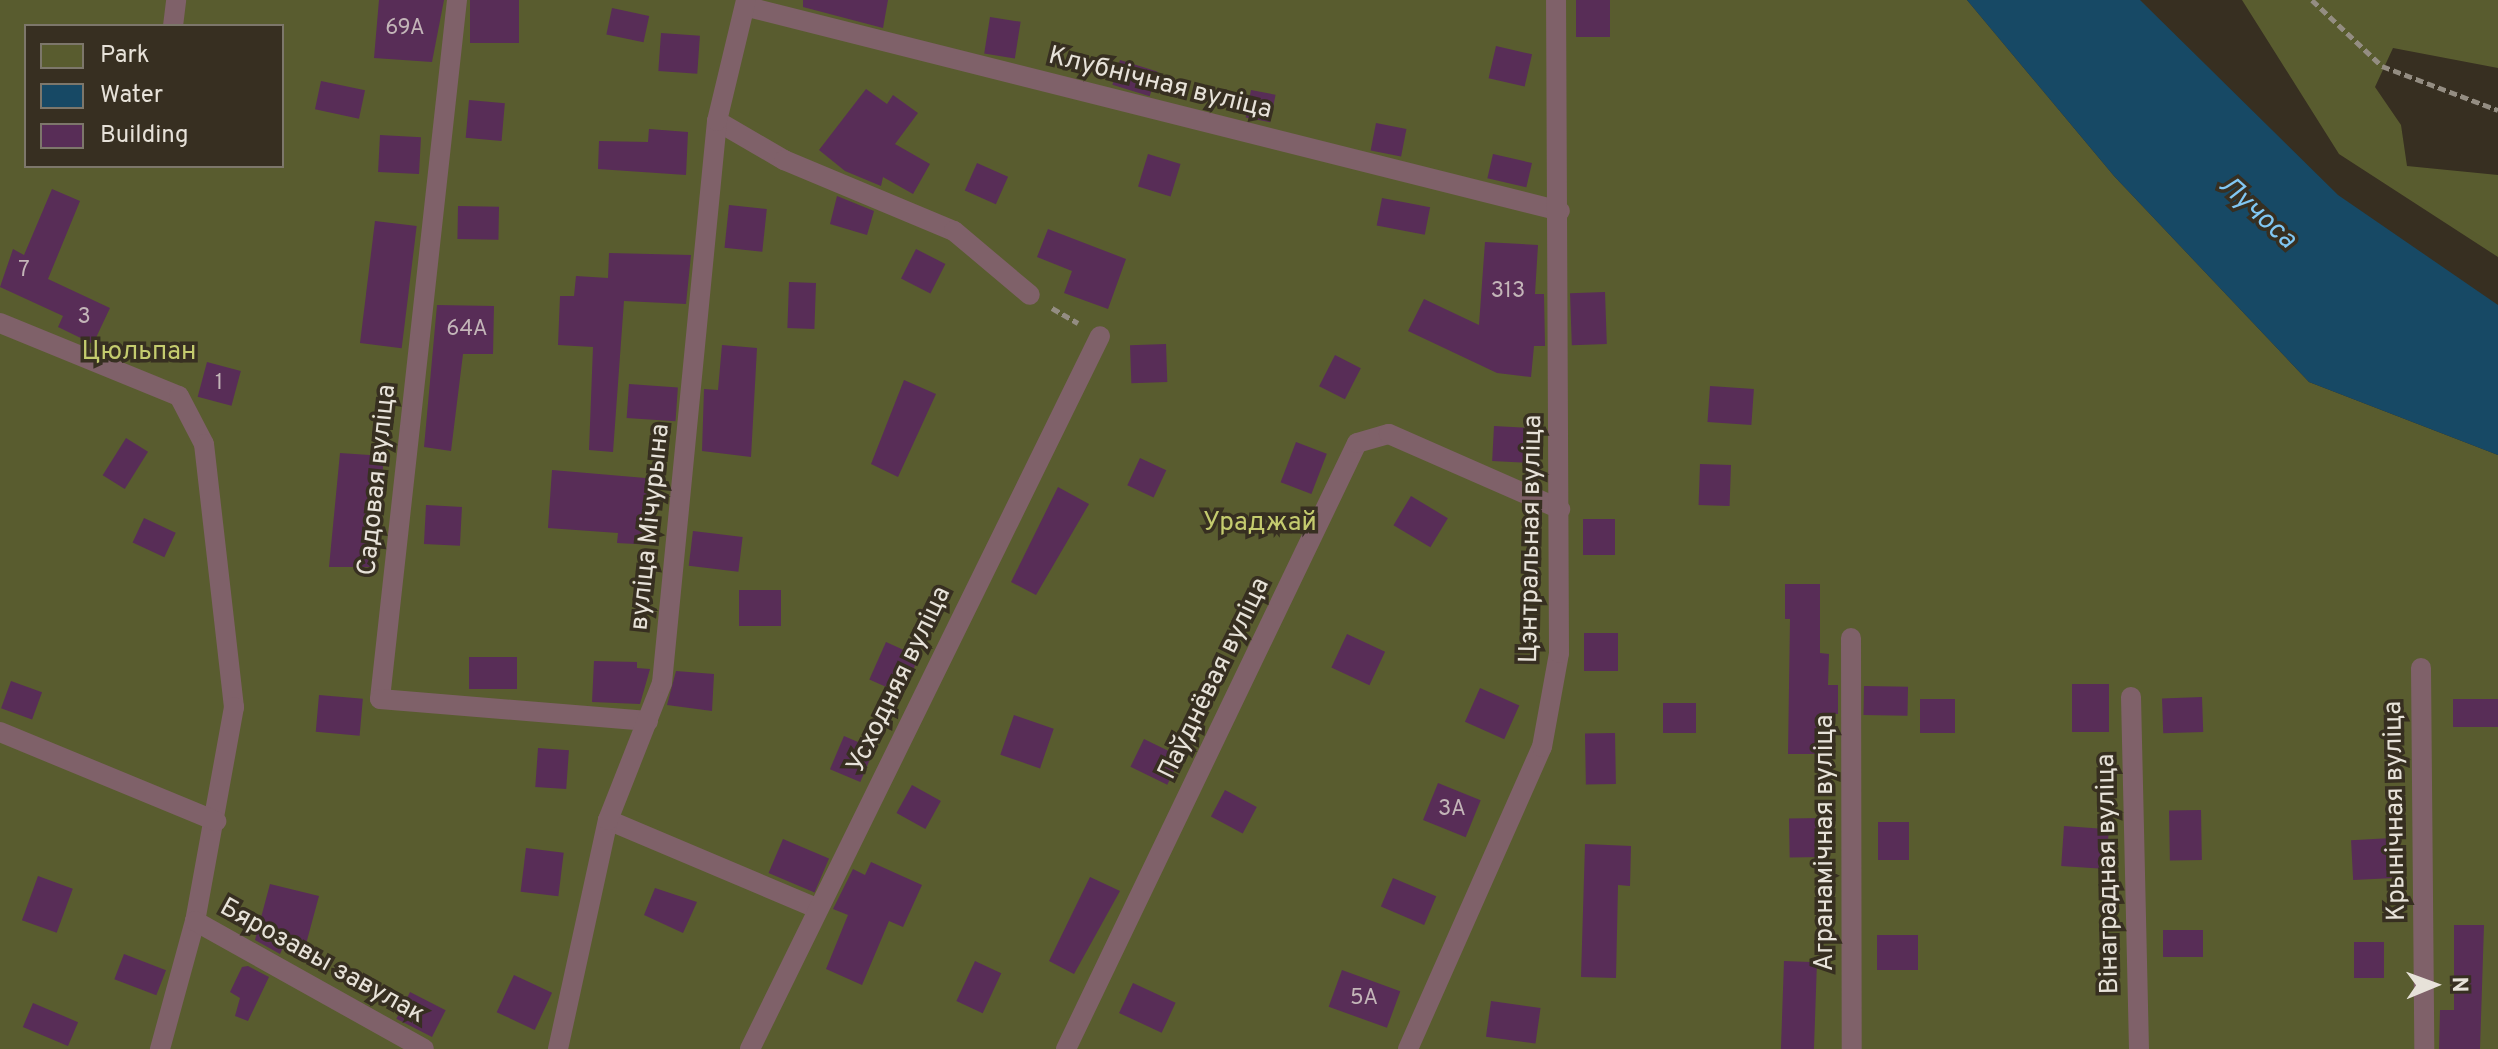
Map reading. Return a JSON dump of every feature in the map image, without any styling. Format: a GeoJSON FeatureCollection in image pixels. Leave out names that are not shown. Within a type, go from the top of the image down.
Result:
{"type":"FeatureCollection","features":[{"type":"Feature","properties":{"kind":"lane"},"geometry":{"type":"LineString","coordinates":[[173,24],[176,0]]}},
{"type":"Feature","properties":{"kind":"lane","name":"Садовая вуліца"},"geometry":{"type":"LineString","coordinates":[[457,0],[380,699],[648,721]]}},
{"type":"Feature","properties":{"kind":"lane","name":"Цэнтральная вуліца"},"geometry":{"type":"LineString","coordinates":[[1414,1048],[1542,747],[1559,653],[1560,211],[1556,0]]}},
{"type":"Feature","properties":{"kind":"lane","name":"вуліца Мічурына"},"geometry":{"type":"LineString","coordinates":[[558,1049],[608,820],[662,683],[717,121],[747,3]]}},
{"type":"Feature","properties":{"kind":"lane","name":"Клубнічная вуліца"},"geometry":{"type":"LineString","coordinates":[[747,3],[1560,211]]}},
{"type":"Feature","properties":{"kind":"lane"},"geometry":{"type":"LineString","coordinates":[[717,121],[784,160],[954,231],[1030,295]]}},
{"type":"Feature","properties":{"kind":"lane"},"geometry":{"type":"LineString","coordinates":[[0,323],[179,396],[204,444],[234,707],[216,821],[195,921],[160,1049]]}},
{"type":"Feature","properties":{"kind":"lane","name":"Усходняя вуліца"},"geometry":{"type":"LineString","coordinates":[[750,1049],[816,908],[1100,336]]}},
{"type":"Feature","properties":{"kind":"lane","name":"Паўднёвая вуліца"},"geometry":{"type":"LineString","coordinates":[[1066,1049],[1357,443],[1389,434],[1560,509]]}},
{"type":"Feature","properties":{"kind":"lane","name":"Агранамічная вуліца"},"geometry":{"type":"LineString","coordinates":[[1851,638],[1852,1049]]}},
{"type":"Feature","properties":{"kind":"lane","name":"Крынічная вуліца"},"geometry":{"type":"LineString","coordinates":[[2421,668],[2424,1049]]}},
{"type":"Feature","properties":{"kind":"lane","name":"Вінаградная вуліца"},"geometry":{"type":"LineString","coordinates":[[2131,697],[2139,1049]]}},
{"type":"Feature","properties":{"kind":"lane"},"geometry":{"type":"LineString","coordinates":[[0,732],[216,821]]}},
{"type":"Feature","properties":{"kind":"lane"},"geometry":{"type":"LineString","coordinates":[[608,820],[816,908]]}},
{"type":"Feature","properties":{"kind":"lane","name":"Бярозавы завулак"},"geometry":{"type":"LineString","coordinates":[[195,921],[424,1049]]}},
{"type":"Feature","properties":{"kind":"path"},"geometry":{"type":"LineString","coordinates":[[2312,0],[2382,66],[2498,110]]}},
{"type":"Feature","properties":{"kind":"path"},"geometry":{"type":"LineString","coordinates":[[1030,295],[1100,336]]}},
{"type":"Feature","properties":{"kind":"green space","name":"Ураджай"},"geometry":{"type":"Polygon","coordinates":[[[0,0],[1967,0],[2114,176],[2309,382],[2498,455],[2498,1049],[0,1049],[0,0]]]}},
{"type":"Feature","properties":{"kind":"green space"},"geometry":{"type":"Polygon","coordinates":[[[2242,0],[2498,0],[2498,68],[2393,48],[2375,87],[2401,125],[2407,166],[2498,175],[2498,257],[2339,154],[2242,0]]]}},
{"type":"Feature","properties":{"kind":"water","name":"Лучоса"},"geometry":{"type":"Polygon","coordinates":[[[1967,0],[2140,0],[2338,195],[2498,305],[2498,455],[2309,382],[2114,176],[1967,0]]]}},
{"type":"Feature","properties":{"kind":"building"},"geometry":{"type":"Polygon","coordinates":[[[379,0],[444,0],[432,62],[374,58],[379,0]]]}},
{"type":"Feature","properties":{"kind":"building"},"geometry":{"type":"Polygon","coordinates":[[[470,0],[519,0],[519,43],[470,43],[470,0]]]}},
{"type":"Feature","properties":{"kind":"building"},"geometry":{"type":"Polygon","coordinates":[[[803,0],[888,0],[883,28],[803,7],[803,0]]]}},
{"type":"Feature","properties":{"kind":"building"},"geometry":{"type":"Polygon","coordinates":[[[1576,0],[1610,0],[1610,37],[1576,37],[1576,0]]]}},
{"type":"Feature","properties":{"kind":"building"},"geometry":{"type":"Polygon","coordinates":[[[612,8],[649,16],[644,42],[606,34],[612,8]]]}},
{"type":"Feature","properties":{"kind":"building"},"geometry":{"type":"Polygon","coordinates":[[[990,17],[1021,22],[1015,58],[984,54],[990,17]]]}},
{"type":"Feature","properties":{"kind":"building"},"geometry":{"type":"Polygon","coordinates":[[[661,33],[700,36],[697,74],[658,71],[661,33]]]}},
{"type":"Feature","properties":{"kind":"building"},"geometry":{"type":"Polygon","coordinates":[[[1496,46],[1532,54],[1525,86],[1489,78],[1496,46]]]}},
{"type":"Feature","properties":{"kind":"building"},"geometry":{"type":"Polygon","coordinates":[[[1120,60],[1157,71],[1150,96],[1112,85],[1120,60]]]}},
{"type":"Feature","properties":{"kind":"building"},"geometry":{"type":"Polygon","coordinates":[[[321,81],[365,90],[359,119],[315,109],[321,81]]]}},
{"type":"Feature","properties":{"kind":"building"},"geometry":{"type":"Polygon","coordinates":[[[866,89],[887,104],[893,95],[918,113],[895,144],[930,164],[913,194],[883,177],[881,186],[845,171],[819,150],[866,89]]]}},
{"type":"Feature","properties":{"kind":"building"},"geometry":{"type":"Polygon","coordinates":[[[1251,90],[1276,95],[1270,122],[1246,117],[1251,90]]]}},
{"type":"Feature","properties":{"kind":"building"},"geometry":{"type":"Polygon","coordinates":[[[469,100],[505,103],[502,141],[466,138],[469,100]]]}},
{"type":"Feature","properties":{"kind":"building"},"geometry":{"type":"Polygon","coordinates":[[[1376,123],[1406,129],[1401,156],[1371,150],[1376,123]]]}},
{"type":"Feature","properties":{"kind":"building"},"geometry":{"type":"Polygon","coordinates":[[[649,129],[688,132],[686,175],[598,169],[599,141],[648,142],[649,129]]]}},
{"type":"Feature","properties":{"kind":"building"},"geometry":{"type":"Polygon","coordinates":[[[380,135],[421,137],[419,174],[378,172],[380,135]]]}},
{"type":"Feature","properties":{"kind":"building"},"geometry":{"type":"Polygon","coordinates":[[[1148,154],[1181,164],[1171,196],[1138,187],[1148,154]]]}},
{"type":"Feature","properties":{"kind":"building"},"geometry":{"type":"Polygon","coordinates":[[[1493,154],[1532,163],[1526,187],[1487,178],[1493,154]]]}},
{"type":"Feature","properties":{"kind":"building"},"geometry":{"type":"Polygon","coordinates":[[[977,163],[1008,177],[996,204],[965,190],[977,163]]]}},
{"type":"Feature","properties":{"kind":"building"},"geometry":{"type":"Polygon","coordinates":[[[52,189],[80,201],[48,279],[110,308],[93,344],[58,327],[63,316],[0,287],[13,249],[24,255],[52,189]]]}},
{"type":"Feature","properties":{"kind":"building"},"geometry":{"type":"Polygon","coordinates":[[[837,196],[874,211],[867,235],[830,224],[837,196]]]}},
{"type":"Feature","properties":{"kind":"building"},"geometry":{"type":"Polygon","coordinates":[[[1382,198],[1430,207],[1425,235],[1377,225],[1382,198]]]}},
{"type":"Feature","properties":{"kind":"building"},"geometry":{"type":"Polygon","coordinates":[[[729,205],[767,209],[762,252],[725,248],[729,205]]]}},
{"type":"Feature","properties":{"kind":"building"},"geometry":{"type":"Polygon","coordinates":[[[458,206],[499,207],[498,240],[457,239],[458,206]]]}},
{"type":"Feature","properties":{"kind":"building"},"geometry":{"type":"Polygon","coordinates":[[[375,221],[417,226],[402,348],[360,343],[375,221]]]}},
{"type":"Feature","properties":{"kind":"building"},"geometry":{"type":"Polygon","coordinates":[[[1048,229],[1126,259],[1108,309],[1064,293],[1072,271],[1037,257],[1048,229]]]}},
{"type":"Feature","properties":{"kind":"building"},"geometry":{"type":"Polygon","coordinates":[[[1485,242],[1538,245],[1535,294],[1544,294],[1545,346],[1534,346],[1531,377],[1497,373],[1408,331],[1424,299],[1479,325],[1485,242]]]}},
{"type":"Feature","properties":{"kind":"building"},"geometry":{"type":"Polygon","coordinates":[[[916,249],[945,264],[930,293],[901,278],[916,249]]]}},
{"type":"Feature","properties":{"kind":"building"},"geometry":{"type":"Polygon","coordinates":[[[609,253],[691,255],[686,304],[624,301],[613,452],[589,450],[593,347],[558,345],[560,296],[574,296],[576,276],[608,278],[609,253]]]}},
{"type":"Feature","properties":{"kind":"building"},"geometry":{"type":"Polygon","coordinates":[[[789,282],[816,283],[814,329],[787,328],[789,282]]]}},
{"type":"Feature","properties":{"kind":"building"},"geometry":{"type":"Polygon","coordinates":[[[1605,292],[1607,344],[1572,345],[1570,293],[1605,292]]]}},
{"type":"Feature","properties":{"kind":"building"},"geometry":{"type":"Polygon","coordinates":[[[437,305],[494,306],[493,354],[463,354],[451,451],[424,447],[437,305]]]}},
{"type":"Feature","properties":{"kind":"building"},"geometry":{"type":"Polygon","coordinates":[[[1166,344],[1167,382],[1131,383],[1130,345],[1166,344]]]}},
{"type":"Feature","properties":{"kind":"building"},"geometry":{"type":"Polygon","coordinates":[[[722,345],[757,348],[751,457],[702,451],[704,389],[718,390],[722,345]]]}},
{"type":"Feature","properties":{"kind":"building"},"geometry":{"type":"Polygon","coordinates":[[[1335,355],[1361,368],[1345,399],[1319,386],[1335,355]]]}},
{"type":"Feature","properties":{"kind":"building"},"geometry":{"type":"Polygon","coordinates":[[[207,362],[241,371],[231,406],[198,397],[207,362]]]}},
{"type":"Feature","properties":{"kind":"building"},"geometry":{"type":"Polygon","coordinates":[[[904,380],[936,394],[898,477],[871,464],[904,380]]]}},
{"type":"Feature","properties":{"kind":"building"},"geometry":{"type":"Polygon","coordinates":[[[629,384],[678,387],[676,421],[627,418],[629,384]]]}},
{"type":"Feature","properties":{"kind":"building"},"geometry":{"type":"Polygon","coordinates":[[[1710,386],[1754,389],[1751,425],[1707,422],[1710,386]]]}},
{"type":"Feature","properties":{"kind":"building"},"geometry":{"type":"Polygon","coordinates":[[[1494,426],[1530,428],[1528,463],[1492,461],[1494,426]]]}},
{"type":"Feature","properties":{"kind":"building"},"geometry":{"type":"Polygon","coordinates":[[[126,438],[148,452],[125,489],[103,475],[126,438]]]}},
{"type":"Feature","properties":{"kind":"building"},"geometry":{"type":"Polygon","coordinates":[[[1296,442],[1327,454],[1311,494],[1281,482],[1296,442]]]}},
{"type":"Feature","properties":{"kind":"building"},"geometry":{"type":"Polygon","coordinates":[[[340,453],[384,456],[381,490],[371,489],[372,567],[329,567],[340,453]]]}},
{"type":"Feature","properties":{"kind":"building"},"geometry":{"type":"Polygon","coordinates":[[[1140,458],[1166,470],[1154,497],[1127,485],[1140,458]]]}},
{"type":"Feature","properties":{"kind":"building"},"geometry":{"type":"Polygon","coordinates":[[[1700,464],[1731,465],[1730,506],[1699,505],[1700,464]]]}},
{"type":"Feature","properties":{"kind":"building"},"geometry":{"type":"Polygon","coordinates":[[[552,470],[657,479],[654,545],[617,543],[618,533],[548,528],[552,470]]]}},
{"type":"Feature","properties":{"kind":"building"},"geometry":{"type":"Polygon","coordinates":[[[1058,487],[1089,504],[1036,595],[1011,582],[1058,487]]]}},
{"type":"Feature","properties":{"kind":"building"},"geometry":{"type":"Polygon","coordinates":[[[1411,496],[1448,518],[1430,547],[1393,525],[1411,496]]]}},
{"type":"Feature","properties":{"kind":"building"},"geometry":{"type":"Polygon","coordinates":[[[426,505],[462,507],[460,546],[424,544],[426,505]]]}},
{"type":"Feature","properties":{"kind":"building"},"geometry":{"type":"Polygon","coordinates":[[[144,518],[176,533],[164,557],[133,542],[144,518]]]}},
{"type":"Feature","properties":{"kind":"building"},"geometry":{"type":"Polygon","coordinates":[[[1583,519],[1615,519],[1615,555],[1583,555],[1583,519]]]}},
{"type":"Feature","properties":{"kind":"building"},"geometry":{"type":"Polygon","coordinates":[[[693,531],[743,537],[738,572],[689,566],[693,531]]]}},
{"type":"Feature","properties":{"kind":"building"},"geometry":{"type":"Polygon","coordinates":[[[1785,584],[1820,584],[1820,653],[1829,654],[1828,685],[1838,685],[1838,714],[1821,714],[1820,754],[1788,754],[1790,619],[1785,619],[1785,584]]]}},
{"type":"Feature","properties":{"kind":"building"},"geometry":{"type":"Polygon","coordinates":[[[739,590],[781,590],[781,626],[739,626],[739,590]]]}},
{"type":"Feature","properties":{"kind":"building"},"geometry":{"type":"Polygon","coordinates":[[[1584,633],[1618,633],[1618,671],[1584,671],[1584,633]]]}},
{"type":"Feature","properties":{"kind":"building"},"geometry":{"type":"Polygon","coordinates":[[[1347,634],[1385,652],[1369,685],[1331,668],[1347,634]]]}},
{"type":"Feature","properties":{"kind":"building"},"geometry":{"type":"Polygon","coordinates":[[[886,642],[919,657],[902,694],[869,679],[886,642]]]}},
{"type":"Feature","properties":{"kind":"building"},"geometry":{"type":"Polygon","coordinates":[[[469,657],[517,657],[517,689],[469,689],[469,657]]]}},
{"type":"Feature","properties":{"kind":"building"},"geometry":{"type":"Polygon","coordinates":[[[594,661],[637,662],[637,668],[650,669],[640,704],[592,702],[594,661]]]}},
{"type":"Feature","properties":{"kind":"building"},"geometry":{"type":"Polygon","coordinates":[[[676,671],[714,674],[712,711],[667,705],[676,671]]]}},
{"type":"Feature","properties":{"kind":"building"},"geometry":{"type":"Polygon","coordinates":[[[11,681],[42,692],[32,720],[1,708],[11,681]]]}},
{"type":"Feature","properties":{"kind":"building"},"geometry":{"type":"Polygon","coordinates":[[[2072,684],[2109,684],[2109,732],[2072,732],[2072,684]]]}},
{"type":"Feature","properties":{"kind":"building"},"geometry":{"type":"Polygon","coordinates":[[[1864,686],[1908,687],[1907,716],[1863,715],[1864,686]]]}},
{"type":"Feature","properties":{"kind":"building"},"geometry":{"type":"Polygon","coordinates":[[[1480,688],[1519,705],[1504,739],[1465,722],[1480,688]]]}},
{"type":"Feature","properties":{"kind":"building"},"geometry":{"type":"Polygon","coordinates":[[[319,695],[363,699],[360,736],[316,732],[319,695]]]}},
{"type":"Feature","properties":{"kind":"building"},"geometry":{"type":"Polygon","coordinates":[[[2202,697],[2203,732],[2163,733],[2162,698],[2202,697]]]}},
{"type":"Feature","properties":{"kind":"building"},"geometry":{"type":"Polygon","coordinates":[[[1920,699],[1955,699],[1955,733],[1920,733],[1920,699]]]}},
{"type":"Feature","properties":{"kind":"building"},"geometry":{"type":"Polygon","coordinates":[[[2453,699],[2498,699],[2498,727],[2453,727],[2453,699]]]}},
{"type":"Feature","properties":{"kind":"building"},"geometry":{"type":"Polygon","coordinates":[[[1663,703],[1696,703],[1696,733],[1663,733],[1663,703]]]}},
{"type":"Feature","properties":{"kind":"building"},"geometry":{"type":"Polygon","coordinates":[[[1014,715],[1054,729],[1040,768],[1000,755],[1014,715]]]}},
{"type":"Feature","properties":{"kind":"building"},"geometry":{"type":"Polygon","coordinates":[[[1615,733],[1616,784],[1586,785],[1585,734],[1615,733]]]}},
{"type":"Feature","properties":{"kind":"building"},"geometry":{"type":"Polygon","coordinates":[[[844,736],[874,749],[860,782],[830,769],[844,736]]]}},
{"type":"Feature","properties":{"kind":"building"},"geometry":{"type":"Polygon","coordinates":[[[1144,739],[1181,757],[1167,785],[1130,767],[1144,739]]]}},
{"type":"Feature","properties":{"kind":"building"},"geometry":{"type":"Polygon","coordinates":[[[538,748],[569,750],[566,789],[535,787],[538,748]]]}},
{"type":"Feature","properties":{"kind":"building"},"geometry":{"type":"Polygon","coordinates":[[[1438,783],[1481,800],[1466,837],[1423,820],[1438,783]]]}},
{"type":"Feature","properties":{"kind":"building"},"geometry":{"type":"Polygon","coordinates":[[[912,785],[941,801],[925,829],[896,813],[912,785]]]}},
{"type":"Feature","properties":{"kind":"building"},"geometry":{"type":"Polygon","coordinates":[[[1225,790],[1257,807],[1243,833],[1211,816],[1225,790]]]}},
{"type":"Feature","properties":{"kind":"building"},"geometry":{"type":"Polygon","coordinates":[[[2201,810],[2202,860],[2170,861],[2169,811],[2201,810]]]}},
{"type":"Feature","properties":{"kind":"building"},"geometry":{"type":"Polygon","coordinates":[[[1823,818],[1824,857],[1790,858],[1789,819],[1823,818]]]}},
{"type":"Feature","properties":{"kind":"building"},"geometry":{"type":"Polygon","coordinates":[[[1878,822],[1909,822],[1909,860],[1878,860],[1878,822]]]}},
{"type":"Feature","properties":{"kind":"building"},"geometry":{"type":"Polygon","coordinates":[[[2064,826],[2109,829],[2106,869],[2061,866],[2064,826]]]}},
{"type":"Feature","properties":{"kind":"building"},"geometry":{"type":"Polygon","coordinates":[[[2392,838],[2394,878],[2353,880],[2351,840],[2392,838]]]}},
{"type":"Feature","properties":{"kind":"building"},"geometry":{"type":"Polygon","coordinates":[[[783,839],[829,859],[815,893],[769,873],[783,839]]]}},
{"type":"Feature","properties":{"kind":"building"},"geometry":{"type":"Polygon","coordinates":[[[1585,844],[1631,846],[1630,886],[1618,885],[1616,978],[1581,977],[1585,844]]]}},
{"type":"Feature","properties":{"kind":"building"},"geometry":{"type":"Polygon","coordinates":[[[526,848],[564,853],[558,896],[521,892],[526,848]]]}},
{"type":"Feature","properties":{"kind":"building"},"geometry":{"type":"Polygon","coordinates":[[[871,862],[922,885],[903,927],[889,921],[862,985],[826,969],[848,915],[833,909],[853,869],[865,875],[871,862]]]}},
{"type":"Feature","properties":{"kind":"building"},"geometry":{"type":"Polygon","coordinates":[[[38,876],[73,889],[57,933],[22,920],[38,876]]]}},
{"type":"Feature","properties":{"kind":"building"},"geometry":{"type":"Polygon","coordinates":[[[1090,877],[1120,891],[1074,974],[1049,961],[1090,877]]]}},
{"type":"Feature","properties":{"kind":"building"},"geometry":{"type":"Polygon","coordinates":[[[1393,878],[1436,896],[1424,925],[1381,907],[1393,878]]]}},
{"type":"Feature","properties":{"kind":"building"},"geometry":{"type":"Polygon","coordinates":[[[270,884],[319,896],[306,944],[287,939],[280,954],[255,940],[270,884]]]}},
{"type":"Feature","properties":{"kind":"building"},"geometry":{"type":"Polygon","coordinates":[[[655,888],[697,902],[683,933],[644,915],[655,888]]]}},
{"type":"Feature","properties":{"kind":"building"},"geometry":{"type":"Polygon","coordinates":[[[2454,925],[2484,925],[2480,1049],[2439,1049],[2440,1010],[2454,1010],[2454,925]]]}},
{"type":"Feature","properties":{"kind":"building"},"geometry":{"type":"Polygon","coordinates":[[[2163,930],[2203,930],[2203,957],[2163,957],[2163,930]]]}},
{"type":"Feature","properties":{"kind":"building"},"geometry":{"type":"Polygon","coordinates":[[[1877,935],[1918,935],[1918,970],[1877,970],[1877,935]]]}},
{"type":"Feature","properties":{"kind":"building"},"geometry":{"type":"Polygon","coordinates":[[[2354,942],[2384,942],[2384,978],[2354,978],[2354,942]]]}},
{"type":"Feature","properties":{"kind":"building"},"geometry":{"type":"Polygon","coordinates":[[[124,954],[166,970],[156,995],[114,979],[124,954]]]}},
{"type":"Feature","properties":{"kind":"building"},"geometry":{"type":"Polygon","coordinates":[[[975,961],[1001,973],[983,1013],[956,1001],[975,961]]]}},
{"type":"Feature","properties":{"kind":"building"},"geometry":{"type":"Polygon","coordinates":[[[1784,961],[1817,962],[1814,1049],[1781,1049],[1784,961]]]}},
{"type":"Feature","properties":{"kind":"building"},"geometry":{"type":"Polygon","coordinates":[[[248,966],[269,977],[248,1021],[235,1016],[240,998],[230,992],[242,967],[248,966]]]}},
{"type":"Feature","properties":{"kind":"building"},"geometry":{"type":"Polygon","coordinates":[[[1342,970],[1400,991],[1387,1028],[1329,1007],[1342,970]]]}},
{"type":"Feature","properties":{"kind":"building"},"geometry":{"type":"Polygon","coordinates":[[[514,975],[552,993],[535,1030],[497,1012],[514,975]]]}},
{"type":"Feature","properties":{"kind":"building"},"geometry":{"type":"Polygon","coordinates":[[[1133,983],[1176,1003],[1162,1033],[1119,1013],[1133,983]]]}},
{"type":"Feature","properties":{"kind":"building"},"geometry":{"type":"Polygon","coordinates":[[[410,992],[446,1010],[432,1037],[396,1019],[410,992]]]}},
{"type":"Feature","properties":{"kind":"building"},"geometry":{"type":"Polygon","coordinates":[[[1491,1001],[1541,1008],[1536,1044],[1486,1037],[1491,1001]]]}},
{"type":"Feature","properties":{"kind":"building"},"geometry":{"type":"Polygon","coordinates":[[[33,1003],[78,1022],[68,1046],[23,1027],[33,1003]]]}},
{"type":"Feature","properties":{"kind":"park label","name":"Цюльпан"},"geometry":{"type":"Point","coordinates":[139,353]}}]}
